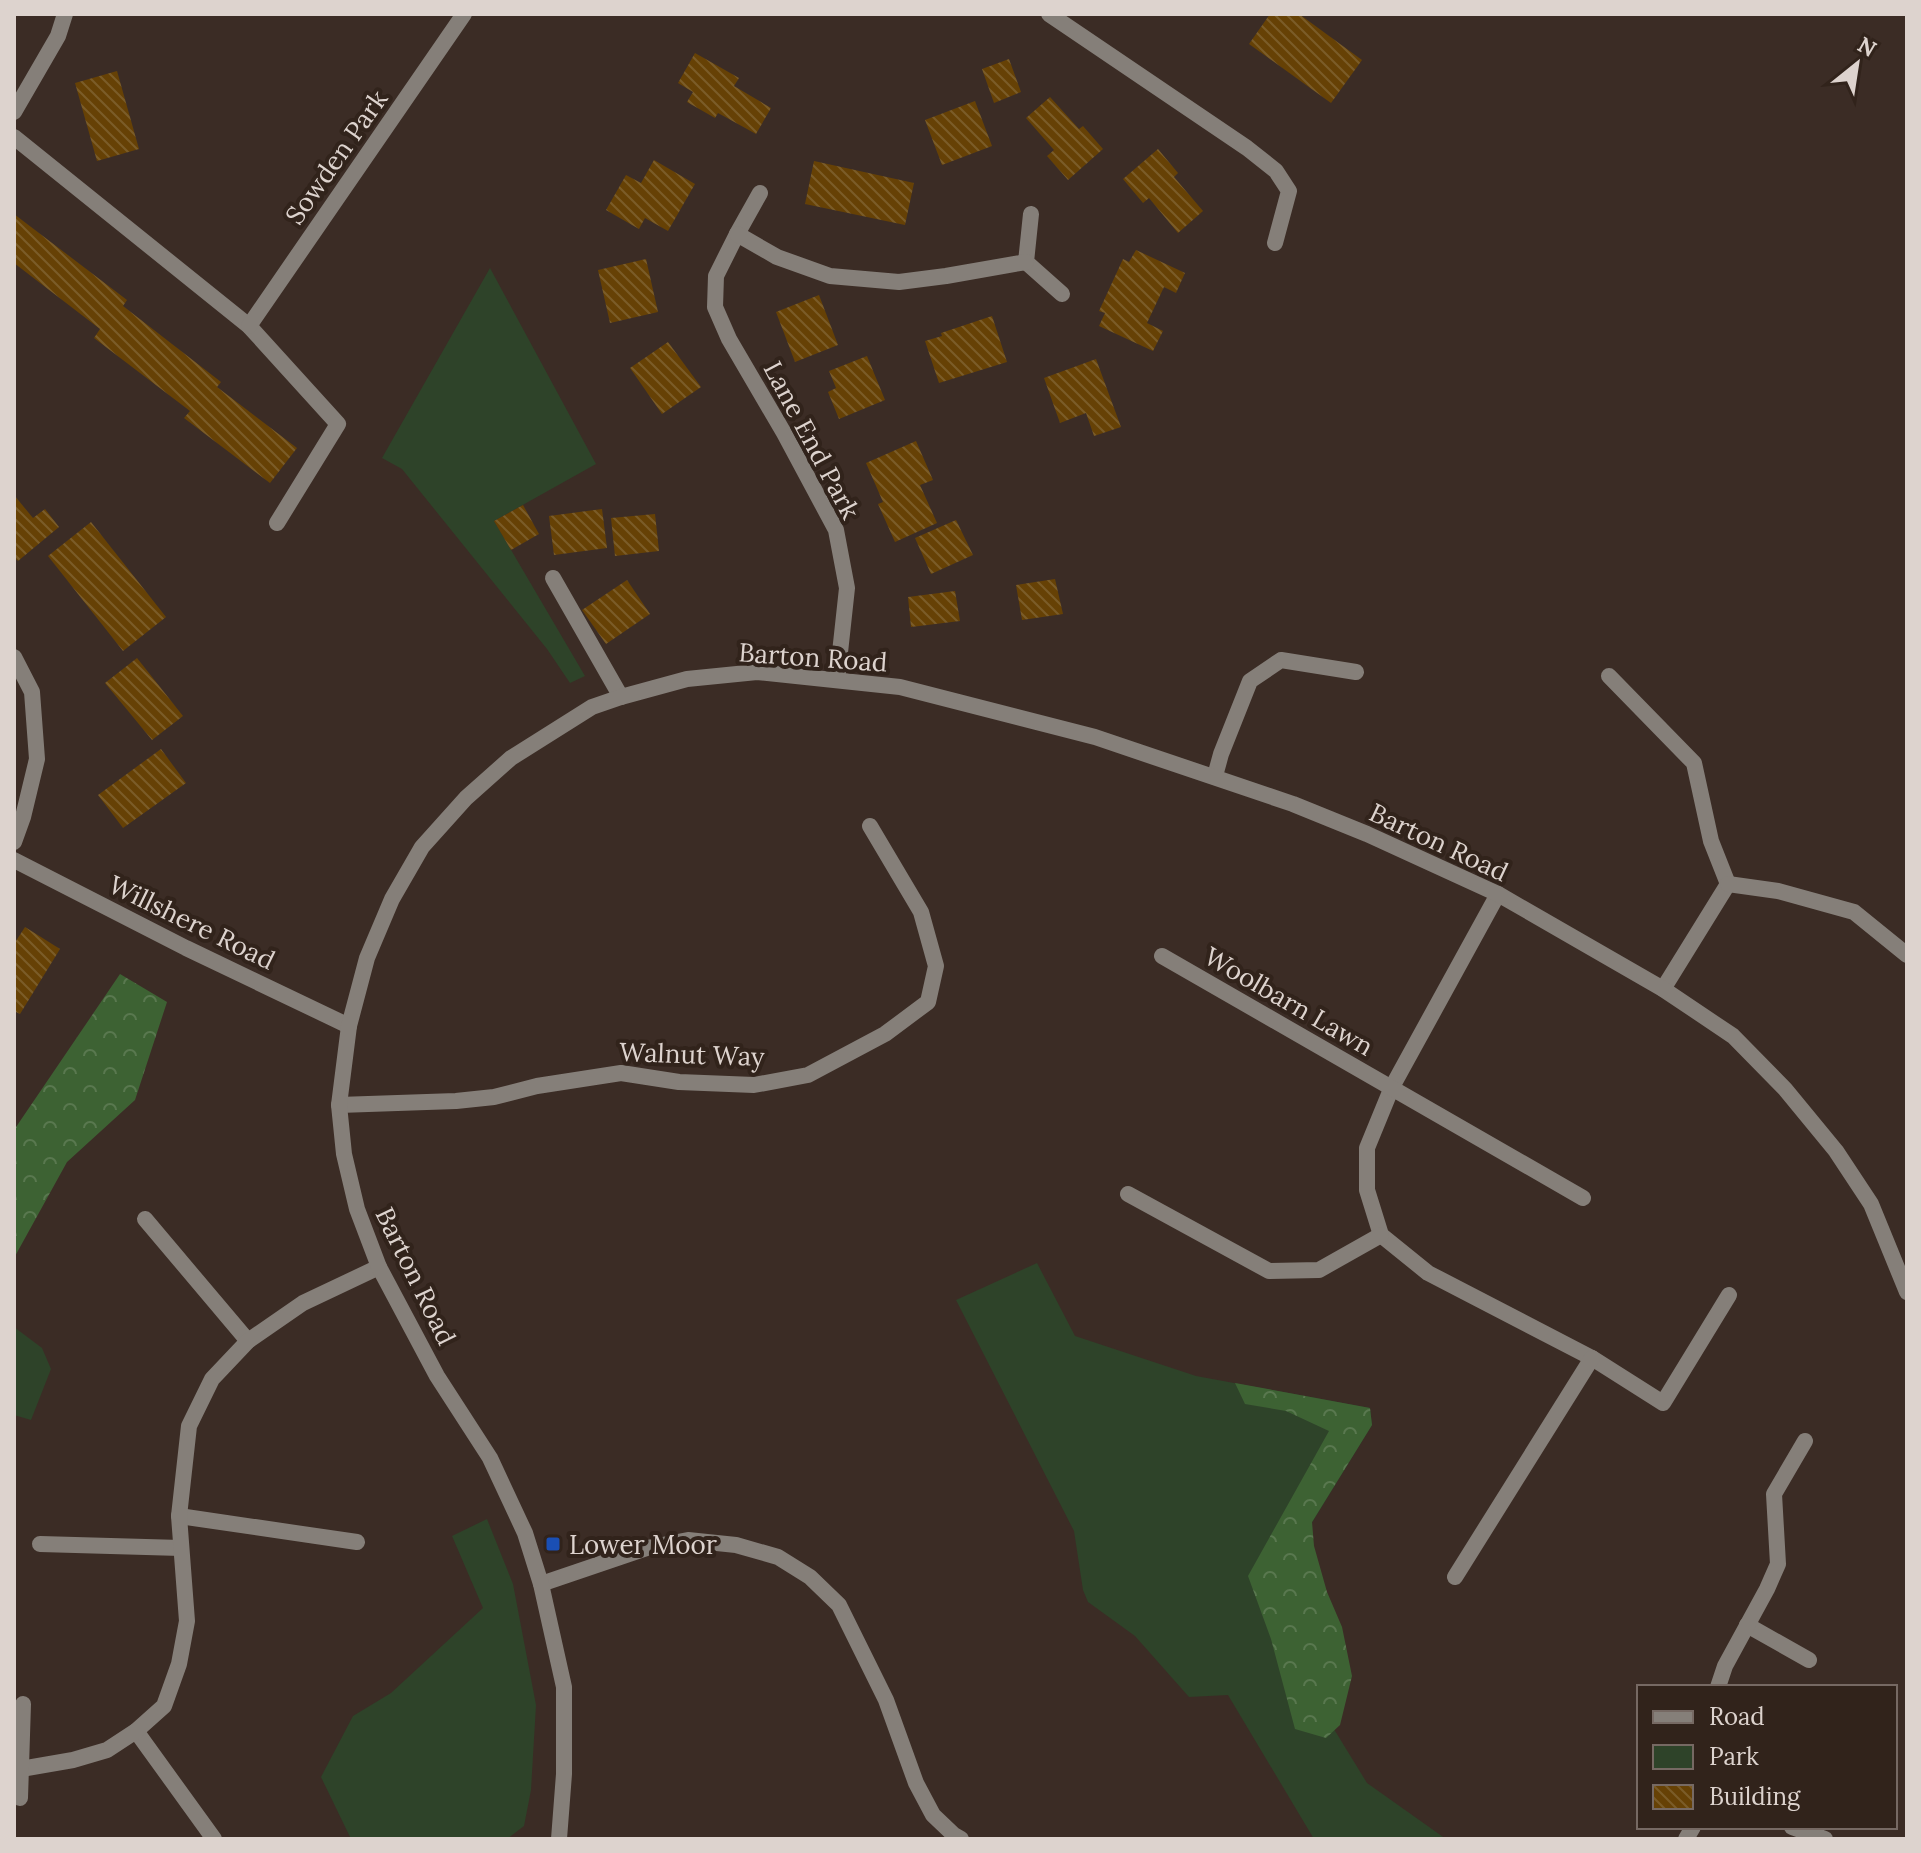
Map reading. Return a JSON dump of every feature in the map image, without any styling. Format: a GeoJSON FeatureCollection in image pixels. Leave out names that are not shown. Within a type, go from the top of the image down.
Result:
{"type":"FeatureCollection","features":[{"type":"Feature","properties":{"kind":"street"},"geometry":{"type":"LineString","coordinates":[[14,112],[58,36],[65,14]]}},
{"type":"Feature","properties":{"kind":"street","name":"Sowden Park"},"geometry":{"type":"LineString","coordinates":[[249,326],[464,14]]}},
{"type":"Feature","properties":{"kind":"street"},"geometry":{"type":"LineString","coordinates":[[1049,14],[1247,148],[1276,171],[1289,191],[1275,243]]}},
{"type":"Feature","properties":{"kind":"street"},"geometry":{"type":"LineString","coordinates":[[14,137],[249,326],[338,424],[277,523]]}},
{"type":"Feature","properties":{"kind":"street","name":"Lane End Park"},"geometry":{"type":"LineString","coordinates":[[760,193],[716,276],[715,307],[729,339],[836,530],[847,588],[837,680]]}},
{"type":"Feature","properties":{"kind":"street"},"geometry":{"type":"LineString","coordinates":[[1026,262],[1031,214]]}},
{"type":"Feature","properties":{"kind":"street"},"geometry":{"type":"LineString","coordinates":[[737,234],[777,257],[830,276],[899,282],[1026,262]]}},
{"type":"Feature","properties":{"kind":"street"},"geometry":{"type":"LineString","coordinates":[[1026,262],[1062,294]]}},
{"type":"Feature","properties":{"kind":"street"},"geometry":{"type":"LineString","coordinates":[[553,578],[621,697]]}},
{"type":"Feature","properties":{"kind":"street"},"geometry":{"type":"LineString","coordinates":[[14,657],[32,692],[37,759],[14,842]]}},
{"type":"Feature","properties":{"kind":"street"},"geometry":{"type":"LineString","coordinates":[[1215,776],[1250,681],[1281,660],[1356,672]]}},
{"type":"Feature","properties":{"kind":"street","name":"Barton Road"},"geometry":{"type":"LineString","coordinates":[[559,1839],[564,1774],[564,1687],[541,1584],[525,1533],[490,1458],[437,1376],[379,1267],[357,1209],[344,1154],[339,1105],[349,1026],[367,958],[392,899],[422,847],[466,798],[511,758],[592,707],[687,679],[757,672],[900,687],[1095,737],[1215,776],[1354,829],[1498,894],[1663,989],[1733,1036],[1785,1089],[1836,1151],[1871,1204],[1907,1292]]}},
{"type":"Feature","properties":{"kind":"street"},"geometry":{"type":"LineString","coordinates":[[1609,676],[1694,763],[1711,841],[1728,884]]}},
{"type":"Feature","properties":{"kind":"street","name":"Walnut Way"},"geometry":{"type":"LineString","coordinates":[[339,1105],[494,1097],[564,1081],[621,1073],[679,1082],[754,1085],[808,1075],[885,1034],[928,1002],[936,966],[921,912],[870,826]]}},
{"type":"Feature","properties":{"kind":"street","name":"Willshere Road"},"geometry":{"type":"LineString","coordinates":[[14,860],[186,948],[349,1026]]}},
{"type":"Feature","properties":{"kind":"street"},"geometry":{"type":"LineString","coordinates":[[1728,884],[1778,891],[1854,912],[1907,955]]}},
{"type":"Feature","properties":{"kind":"street"},"geometry":{"type":"LineString","coordinates":[[1663,989],[1728,884]]}},
{"type":"Feature","properties":{"kind":"street","name":"Woolbarn Lawn"},"geometry":{"type":"LineString","coordinates":[[1381,1235],[1367,1190],[1367,1148],[1392,1087],[1498,894]]}},
{"type":"Feature","properties":{"kind":"street","name":"Woolbarn Lawn"},"geometry":{"type":"LineString","coordinates":[[1162,956],[1583,1198]]}},
{"type":"Feature","properties":{"kind":"street"},"geometry":{"type":"LineString","coordinates":[[1128,1194],[1269,1271],[1319,1270],[1381,1235],[1428,1273],[1592,1358],[1663,1403],[1729,1295]]}},
{"type":"Feature","properties":{"kind":"street"},"geometry":{"type":"LineString","coordinates":[[145,1219],[248,1341]]}},
{"type":"Feature","properties":{"kind":"street"},"geometry":{"type":"LineString","coordinates":[[21,1769],[73,1760],[107,1750],[136,1731],[164,1706],[179,1664],[187,1621],[179,1516],[189,1426],[212,1379],[248,1341],[303,1303],[379,1267]]}},
{"type":"Feature","properties":{"kind":"street"},"geometry":{"type":"LineString","coordinates":[[1455,1577],[1592,1358]]}},
{"type":"Feature","properties":{"kind":"street"},"geometry":{"type":"LineString","coordinates":[[1719,1685],[1725,1666],[1778,1564],[1774,1494],[1805,1441]]}},
{"type":"Feature","properties":{"kind":"street"},"geometry":{"type":"LineString","coordinates":[[179,1516],[357,1542]]}},
{"type":"Feature","properties":{"kind":"street"},"geometry":{"type":"LineString","coordinates":[[541,1584],[647,1548],[688,1540],[736,1545],[778,1557],[810,1577],[839,1605],[886,1700],[916,1783],[933,1815],[961,1839]]}},
{"type":"Feature","properties":{"kind":"street"},"geometry":{"type":"LineString","coordinates":[[40,1544],[181,1548]]}},
{"type":"Feature","properties":{"kind":"street"},"geometry":{"type":"LineString","coordinates":[[1747,1625],[1809,1660]]}},
{"type":"Feature","properties":{"kind":"street"},"geometry":{"type":"LineString","coordinates":[[20,1798],[23,1704]]}},
{"type":"Feature","properties":{"kind":"street"},"geometry":{"type":"LineString","coordinates":[[136,1731],[214,1839]]}},
{"type":"Feature","properties":{"kind":"street"},"geometry":{"type":"LineString","coordinates":[[1798,1829],[1825,1839]]}},
{"type":"Feature","properties":{"kind":"green space"},"geometry":{"type":"Polygon","coordinates":[[[490,268],[596,464],[494,521],[585,676],[570,683],[547,649],[402,469],[382,458],[490,268]]]}},
{"type":"Feature","properties":{"kind":"green space"},"geometry":{"type":"Polygon","coordinates":[[[120,974],[167,1002],[135,1100],[67,1162],[14,1258],[14,1130],[120,974]]]}},
{"type":"Feature","properties":{"kind":"green space"},"geometry":{"type":"Polygon","coordinates":[[[1037,1263],[1075,1336],[1196,1376],[1370,1408],[1372,1425],[1278,1578],[1329,1721],[1367,1783],[1446,1839],[1314,1839],[1228,1695],[1189,1697],[1135,1636],[1088,1602],[1083,1590],[1074,1531],[956,1300],[1037,1263]]]}},
{"type":"Feature","properties":{"kind":"green space"},"geometry":{"type":"Polygon","coordinates":[[[14,1327],[42,1348],[51,1369],[31,1420],[14,1415],[14,1327]]]}},
{"type":"Feature","properties":{"kind":"green space"},"geometry":{"type":"Polygon","coordinates":[[[1235,1383],[1370,1408],[1372,1425],[1312,1522],[1314,1546],[1327,1592],[1342,1627],[1352,1676],[1340,1725],[1326,1738],[1295,1729],[1271,1639],[1248,1576],[1329,1431],[1286,1411],[1245,1404],[1235,1383]]]}},
{"type":"Feature","properties":{"kind":"green space"},"geometry":{"type":"Polygon","coordinates":[[[487,1519],[513,1584],[536,1705],[531,1790],[524,1826],[507,1839],[351,1839],[321,1777],[353,1716],[391,1693],[483,1608],[452,1536],[487,1519]]]}},
{"type":"Feature","properties":{"kind":"building"},"geometry":{"type":"Polygon","coordinates":[[[1270,14],[1299,14],[1362,60],[1331,103],[1249,44],[1270,14]]]}},
{"type":"Feature","properties":{"kind":"building"},"geometry":{"type":"Polygon","coordinates":[[[695,53],[739,78],[734,86],[771,108],[756,134],[718,113],[715,118],[687,102],[693,92],[678,83],[695,53]]]}},
{"type":"Feature","properties":{"kind":"building"},"geometry":{"type":"Polygon","coordinates":[[[1009,59],[1021,92],[994,103],[982,69],[1009,59]]]}},
{"type":"Feature","properties":{"kind":"building"},"geometry":{"type":"Polygon","coordinates":[[[117,71],[139,149],[97,161],[75,83],[117,71]]]}},
{"type":"Feature","properties":{"kind":"building"},"geometry":{"type":"Polygon","coordinates":[[[1050,97],[1079,129],[1083,126],[1103,149],[1068,180],[1047,156],[1054,150],[1026,118],[1050,97]]]}},
{"type":"Feature","properties":{"kind":"building"},"geometry":{"type":"Polygon","coordinates":[[[975,101],[992,146],[942,165],[925,120],[975,101]]]}},
{"type":"Feature","properties":{"kind":"building"},"geometry":{"type":"Polygon","coordinates":[[[1158,149],[1178,173],[1174,177],[1203,211],[1178,233],[1149,198],[1143,203],[1123,179],[1158,149]]]}},
{"type":"Feature","properties":{"kind":"building"},"geometry":{"type":"Polygon","coordinates":[[[654,160],[695,184],[668,231],[645,218],[639,229],[606,210],[626,175],[641,183],[654,160]]]}},
{"type":"Feature","properties":{"kind":"building"},"geometry":{"type":"Polygon","coordinates":[[[814,161],[914,183],[905,225],[805,204],[814,161]]]}},
{"type":"Feature","properties":{"kind":"building"},"geometry":{"type":"Polygon","coordinates":[[[14,214],[127,300],[123,306],[221,382],[217,387],[297,448],[270,483],[184,418],[190,411],[94,338],[100,329],[14,263],[14,214]]]}},
{"type":"Feature","properties":{"kind":"building"},"geometry":{"type":"Polygon","coordinates":[[[1136,250],[1185,273],[1176,293],[1164,287],[1147,323],[1163,331],[1153,351],[1099,326],[1105,313],[1099,311],[1123,259],[1129,262],[1136,250]]]}},
{"type":"Feature","properties":{"kind":"building"},"geometry":{"type":"Polygon","coordinates":[[[646,259],[658,312],[610,323],[598,270],[646,259]]]}},
{"type":"Feature","properties":{"kind":"building"},"geometry":{"type":"Polygon","coordinates":[[[819,295],[838,345],[795,362],[776,312],[819,295]]]}},
{"type":"Feature","properties":{"kind":"building"},"geometry":{"type":"Polygon","coordinates":[[[992,316],[1007,362],[939,383],[925,341],[992,316]]]}},
{"type":"Feature","properties":{"kind":"building"},"geometry":{"type":"Polygon","coordinates":[[[668,342],[701,387],[662,414],[630,368],[668,342]]]}},
{"type":"Feature","properties":{"kind":"building"},"geometry":{"type":"Polygon","coordinates":[[[867,356],[885,400],[839,419],[828,392],[836,388],[829,371],[867,356]]]}},
{"type":"Feature","properties":{"kind":"building"},"geometry":{"type":"Polygon","coordinates":[[[1096,359],[1121,427],[1094,436],[1086,413],[1060,423],[1044,378],[1096,359]]]}},
{"type":"Feature","properties":{"kind":"building"},"geometry":{"type":"Polygon","coordinates":[[[916,441],[933,480],[920,485],[937,523],[895,542],[878,504],[883,502],[866,463],[916,441]]]}},
{"type":"Feature","properties":{"kind":"building"},"geometry":{"type":"Polygon","coordinates":[[[14,495],[33,518],[45,509],[59,527],[18,561],[14,557],[14,495]]]}},
{"type":"Feature","properties":{"kind":"building"},"geometry":{"type":"Polygon","coordinates":[[[523,505],[539,534],[511,550],[494,521],[523,505]]]}},
{"type":"Feature","properties":{"kind":"building"},"geometry":{"type":"Polygon","coordinates":[[[602,509],[607,548],[554,555],[549,516],[602,509]]]}},
{"type":"Feature","properties":{"kind":"building"},"geometry":{"type":"Polygon","coordinates":[[[655,514],[659,551],[615,556],[611,518],[655,514]]]}},
{"type":"Feature","properties":{"kind":"building"},"geometry":{"type":"Polygon","coordinates":[[[956,520],[973,555],[931,574],[915,538],[956,520]]]}},
{"type":"Feature","properties":{"kind":"building"},"geometry":{"type":"Polygon","coordinates":[[[91,522],[166,617],[123,651],[48,556],[91,522]]]}},
{"type":"Feature","properties":{"kind":"building"},"geometry":{"type":"Polygon","coordinates":[[[1055,579],[1063,614],[1022,620],[1016,585],[1055,579]]]}},
{"type":"Feature","properties":{"kind":"building"},"geometry":{"type":"Polygon","coordinates":[[[627,580],[650,614],[606,644],[582,610],[627,580]]]}},
{"type":"Feature","properties":{"kind":"building"},"geometry":{"type":"Polygon","coordinates":[[[955,591],[960,621],[911,627],[908,597],[955,591]]]}},
{"type":"Feature","properties":{"kind":"building"},"geometry":{"type":"Polygon","coordinates":[[[137,658],[183,716],[152,740],[105,683],[137,658]]]}},
{"type":"Feature","properties":{"kind":"building"},"geometry":{"type":"Polygon","coordinates":[[[161,749],[186,783],[123,828],[98,795],[161,749]]]}},
{"type":"Feature","properties":{"kind":"building"},"geometry":{"type":"Polygon","coordinates":[[[25,927],[60,949],[20,1014],[14,1011],[14,944],[25,927]]]}},
{"type":"Feature","properties":{"kind":"place","name":"Lower Moor"},"geometry":{"type":"Point","coordinates":[553,1544]}}]}
